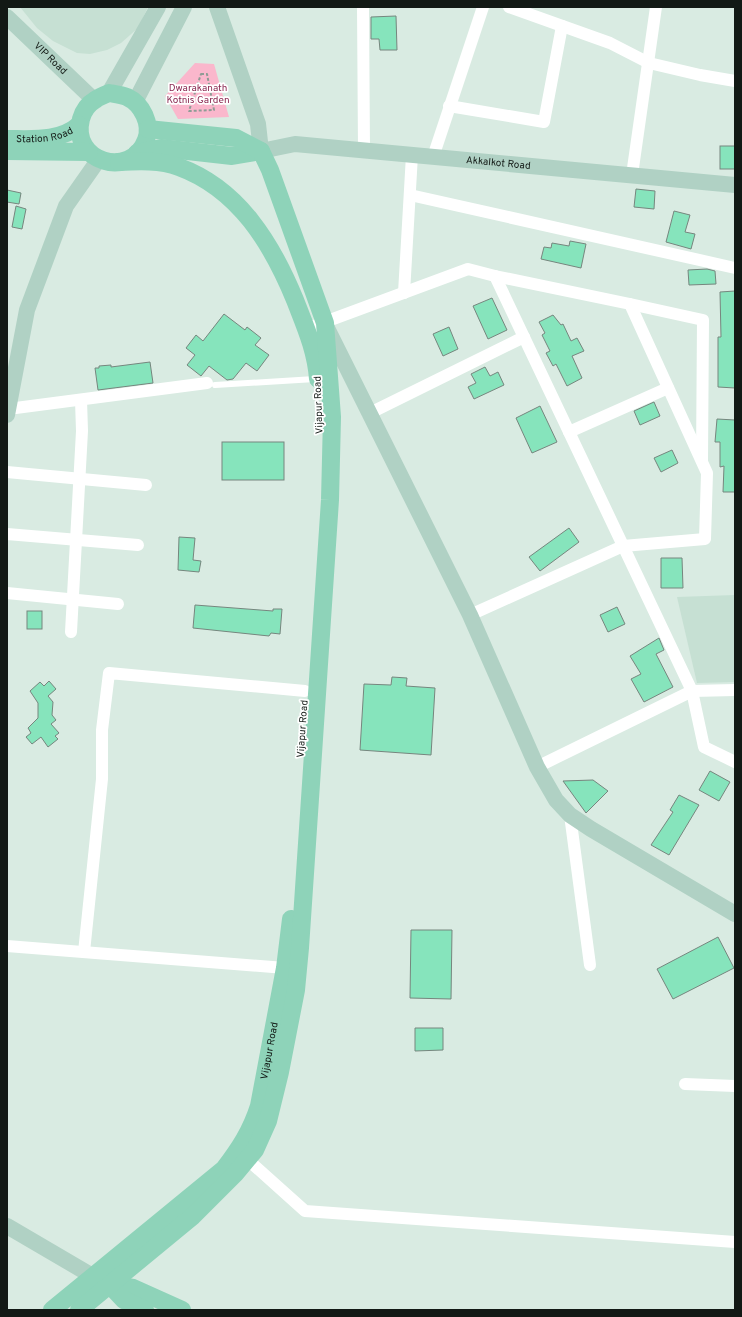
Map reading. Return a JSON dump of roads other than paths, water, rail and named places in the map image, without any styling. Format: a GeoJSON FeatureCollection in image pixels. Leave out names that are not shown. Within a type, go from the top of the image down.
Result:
{"type":"FeatureCollection","features":[{"type":"Feature","properties":{"kind":"main road"},"geometry":{"type":"LineString","coordinates":[[94,156],[83,144],[79,125],[87,107],[101,97],[158,7]]}},
{"type":"Feature","properties":{"kind":"main road"},"geometry":{"type":"LineString","coordinates":[[135,102],[184,7]]}},
{"type":"Feature","properties":{"kind":"main road"},"geometry":{"type":"LineString","coordinates":[[217,7],[258,124],[261,151]]}},
{"type":"Feature","properties":{"kind":"main road","name":"VIP Road"},"geometry":{"type":"LineString","coordinates":[[7,17],[101,97]]}},
{"type":"Feature","properties":{"kind":"main road"},"geometry":{"type":"LineString","coordinates":[[101,97],[126,96],[135,102],[147,119],[143,143]]}},
{"type":"Feature","properties":{"kind":"main road","name":"Station Road"},"geometry":{"type":"LineString","coordinates":[[7,139],[59,136],[70,132],[79,125]]}},
{"type":"Feature","properties":{"kind":"main road"},"geometry":{"type":"LineString","coordinates":[[7,151],[94,156],[109,162],[119,162],[143,143],[236,138],[261,151]]}},
{"type":"Feature","properties":{"kind":"main road"},"geometry":{"type":"LineString","coordinates":[[143,143],[161,148],[232,156],[261,151]]}},
{"type":"Feature","properties":{"kind":"main road","name":"Akkalkot Road"},"geometry":{"type":"LineString","coordinates":[[261,151],[295,144],[735,185]]}},
{"type":"Feature","properties":{"kind":"main road","name":"Vijapur Road"},"geometry":{"type":"LineString","coordinates":[[52,1310],[101,1281],[193,1216],[255,1150],[268,1121],[296,990],[330,500],[332,417],[325,323],[270,170],[261,151]]}},
{"type":"Feature","properties":{"kind":"main road"},"geometry":{"type":"LineString","coordinates":[[7,412],[27,310],[66,206],[94,156]]}},
{"type":"Feature","properties":{"kind":"main road","name":"Vijapur Road"},"geometry":{"type":"LineString","coordinates":[[79,1310],[101,1281],[224,1169],[239,1149],[253,1126],[259,1106],[286,968],[295,859],[305,691],[319,502],[320,415],[318,379],[313,346],[288,284],[267,242],[243,209],[201,178],[178,167],[144,161],[119,162]]}},
{"type":"Feature","properties":{"kind":"main road"},"geometry":{"type":"LineString","coordinates":[[325,323],[368,414],[470,615],[537,767],[556,800],[570,815],[591,829],[735,914]]}},
{"type":"Feature","properties":{"kind":"main road"},"geometry":{"type":"LineString","coordinates":[[7,1226],[101,1281],[124,1300],[144,1310]]}},
{"type":"Feature","properties":{"kind":"main road"},"geometry":{"type":"LineString","coordinates":[[101,1281],[133,1288],[182,1310]]}},
{"type":"Feature","properties":{"kind":"street"},"geometry":{"type":"LineString","coordinates":[[363,7],[364,150]]}},
{"type":"Feature","properties":{"kind":"street"},"geometry":{"type":"LineString","coordinates":[[434,157],[449,106],[483,7]]}},
{"type":"Feature","properties":{"kind":"street"},"geometry":{"type":"LineString","coordinates":[[509,7],[610,43],[649,63],[700,75],[735,81]]}},
{"type":"Feature","properties":{"kind":"street"},"geometry":{"type":"LineString","coordinates":[[632,175],[656,7]]}},
{"type":"Feature","properties":{"kind":"street"},"geometry":{"type":"LineString","coordinates":[[449,106],[544,122],[562,26]]}},
{"type":"Feature","properties":{"kind":"street"},"geometry":{"type":"LineString","coordinates":[[404,293],[412,154]]}},
{"type":"Feature","properties":{"kind":"street"},"geometry":{"type":"LineString","coordinates":[[410,195],[735,268]]}},
{"type":"Feature","properties":{"kind":"street"},"geometry":{"type":"LineString","coordinates":[[306,329],[468,269],[703,320],[702,463]]}},
{"type":"Feature","properties":{"kind":"street"},"geometry":{"type":"LineString","coordinates":[[495,276],[692,691],[704,747],[735,762]]}},
{"type":"Feature","properties":{"kind":"street"},"geometry":{"type":"LineString","coordinates":[[470,615],[623,546],[705,539],[707,473],[630,304]]}},
{"type":"Feature","properties":{"kind":"street"},"geometry":{"type":"LineString","coordinates":[[368,414],[524,337]]}},
{"type":"Feature","properties":{"kind":"street"},"geometry":{"type":"LineString","coordinates":[[7,412],[81,400],[211,384]]}},
{"type":"Feature","properties":{"kind":"street"},"geometry":{"type":"LineString","coordinates":[[569,432],[668,388]]}},
{"type":"Feature","properties":{"kind":"street"},"geometry":{"type":"LineString","coordinates":[[71,632],[80,479],[82,431],[81,400]]}},
{"type":"Feature","properties":{"kind":"street"},"geometry":{"type":"LineString","coordinates":[[7,472],[146,485]]}},
{"type":"Feature","properties":{"kind":"street"},"geometry":{"type":"LineString","coordinates":[[7,534],[76,541],[138,545]]}},
{"type":"Feature","properties":{"kind":"street"},"geometry":{"type":"LineString","coordinates":[[7,593],[118,604]]}},
{"type":"Feature","properties":{"kind":"street"},"geometry":{"type":"LineString","coordinates":[[84,952],[102,779],[102,730],[109,673],[305,691]]}},
{"type":"Feature","properties":{"kind":"street"},"geometry":{"type":"LineString","coordinates":[[537,767],[692,691],[735,690]]}},
{"type":"Feature","properties":{"kind":"street"},"geometry":{"type":"LineString","coordinates":[[570,815],[590,965]]}},
{"type":"Feature","properties":{"kind":"street"},"geometry":{"type":"LineString","coordinates":[[7,946],[286,968]]}},
{"type":"Feature","properties":{"kind":"street"},"geometry":{"type":"LineString","coordinates":[[685,1084],[735,1086]]}},
{"type":"Feature","properties":{"kind":"street"},"geometry":{"type":"LineString","coordinates":[[247,1159],[305,1211],[735,1242]]}},
{"type":"Feature","properties":{"kind":"lane"},"geometry":{"type":"LineString","coordinates":[[211,384],[318,379]]}},
{"type":"Feature","properties":{"kind":"park label","name":"Dwarakanath Kotnis Garden"},"geometry":{"type":"Point","coordinates":[198,94]}}]}
